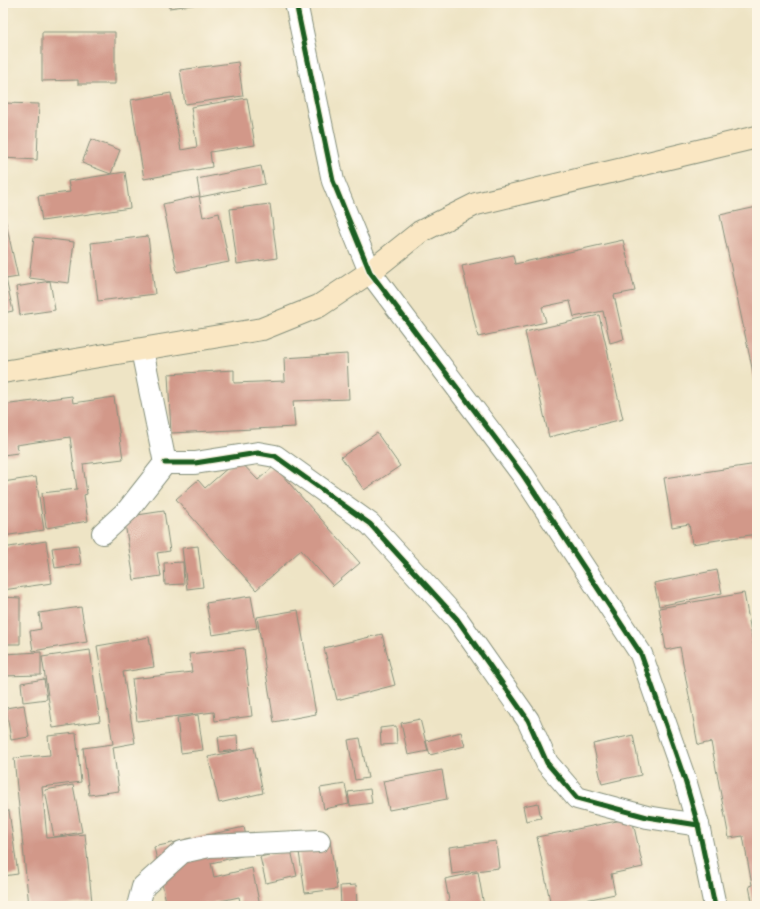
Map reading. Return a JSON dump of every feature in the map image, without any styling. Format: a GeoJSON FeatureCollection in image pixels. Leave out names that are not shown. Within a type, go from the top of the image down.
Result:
{"type":"FeatureCollection","features":[{"type":"Feature","properties":{"kind":"main road"},"geometry":{"type":"LineString","coordinates":[[3,372],[262,329],[319,306],[370,272],[420,232],[476,204],[757,137]]}},
{"type":"Feature","properties":{"kind":"street"},"geometry":{"type":"LineString","coordinates":[[296,3],[333,181],[370,272],[523,475],[641,654],[685,780],[698,825],[715,906]]}},
{"type":"Feature","properties":{"kind":"street"},"geometry":{"type":"LineString","coordinates":[[103,533],[128,510],[165,463],[142,350]]}},
{"type":"Feature","properties":{"kind":"street"},"geometry":{"type":"LineString","coordinates":[[165,463],[195,462],[258,453],[275,456],[370,524],[457,619],[528,720],[547,763],[577,798],[647,817],[698,825]]}},
{"type":"Feature","properties":{"kind":"street"},"geometry":{"type":"LineString","coordinates":[[138,906],[143,887],[182,852],[209,846],[319,841]]}},
{"type":"Feature","properties":{"kind":"building"},"geometry":{"type":"Polygon","coordinates":[[[168,3],[199,3],[199,4],[169,8],[168,3]]]}},
{"type":"Feature","properties":{"kind":"building"},"geometry":{"type":"Polygon","coordinates":[[[42,32],[115,32],[115,84],[78,84],[78,80],[42,81],[42,32]]]}},
{"type":"Feature","properties":{"kind":"building"},"geometry":{"type":"Polygon","coordinates":[[[238,62],[243,96],[185,104],[180,70],[238,62]]]}},
{"type":"Feature","properties":{"kind":"building"},"geometry":{"type":"Polygon","coordinates":[[[171,93],[181,150],[197,147],[191,107],[247,98],[255,145],[210,152],[212,167],[144,179],[131,100],[171,93]]]}},
{"type":"Feature","properties":{"kind":"building"},"geometry":{"type":"Polygon","coordinates":[[[3,103],[39,104],[37,160],[3,158],[3,103]]]}},
{"type":"Feature","properties":{"kind":"building"},"geometry":{"type":"Polygon","coordinates":[[[91,139],[120,150],[111,174],[82,163],[91,139]]]}},
{"type":"Feature","properties":{"kind":"building"},"geometry":{"type":"Polygon","coordinates":[[[261,166],[265,184],[200,197],[197,179],[261,166]]]}},
{"type":"Feature","properties":{"kind":"building"},"geometry":{"type":"Polygon","coordinates":[[[125,172],[130,208],[42,221],[38,196],[70,192],[68,181],[125,172]]]}},
{"type":"Feature","properties":{"kind":"building"},"geometry":{"type":"Polygon","coordinates":[[[199,196],[203,217],[219,213],[229,262],[177,272],[163,204],[199,196]]]}},
{"type":"Feature","properties":{"kind":"building"},"geometry":{"type":"Polygon","coordinates":[[[270,204],[277,258],[237,264],[230,209],[270,204]]]}},
{"type":"Feature","properties":{"kind":"building"},"geometry":{"type":"Polygon","coordinates":[[[757,207],[757,387],[756,387],[720,215],[757,207]]]}},
{"type":"Feature","properties":{"kind":"building"},"geometry":{"type":"Polygon","coordinates":[[[3,210],[18,277],[6,279],[13,311],[3,313],[3,210]]]}},
{"type":"Feature","properties":{"kind":"building"},"geometry":{"type":"Polygon","coordinates":[[[148,236],[155,294],[98,301],[91,243],[148,236]]]}},
{"type":"Feature","properties":{"kind":"building"},"geometry":{"type":"Polygon","coordinates":[[[34,237],[74,242],[69,283],[29,278],[34,237]]]}},
{"type":"Feature","properties":{"kind":"building"},"geometry":{"type":"Polygon","coordinates":[[[623,240],[635,291],[614,295],[624,339],[610,343],[603,311],[574,317],[570,301],[542,307],[546,322],[478,337],[462,266],[513,255],[515,264],[623,240]]]}},
{"type":"Feature","properties":{"kind":"building"},"geometry":{"type":"Polygon","coordinates":[[[50,281],[55,310],[20,315],[16,287],[50,281]]]}},
{"type":"Feature","properties":{"kind":"building"},"geometry":{"type":"Polygon","coordinates":[[[599,315],[623,419],[549,437],[525,332],[599,315]]]}},
{"type":"Feature","properties":{"kind":"building"},"geometry":{"type":"Polygon","coordinates":[[[347,354],[349,399],[293,401],[295,427],[171,433],[168,374],[234,370],[234,383],[285,381],[284,358],[347,354]]]}},
{"type":"Feature","properties":{"kind":"building"},"geometry":{"type":"Polygon","coordinates":[[[72,396],[73,403],[114,397],[123,459],[83,464],[87,494],[84,495],[88,521],[46,528],[42,493],[77,489],[70,437],[16,445],[18,453],[3,455],[3,405],[72,396]]]}},
{"type":"Feature","properties":{"kind":"building"},"geometry":{"type":"Polygon","coordinates":[[[377,433],[400,466],[364,490],[341,457],[377,433]]]}},
{"type":"Feature","properties":{"kind":"building"},"geometry":{"type":"Polygon","coordinates":[[[238,459],[258,480],[274,466],[360,563],[333,586],[301,550],[256,590],[176,499],[198,480],[205,488],[238,459]]]}},
{"type":"Feature","properties":{"kind":"building"},"geometry":{"type":"Polygon","coordinates":[[[757,464],[757,534],[692,544],[689,524],[672,527],[664,478],[757,464]]]}},
{"type":"Feature","properties":{"kind":"building"},"geometry":{"type":"Polygon","coordinates":[[[36,477],[44,530],[3,536],[3,482],[36,477]]]}},
{"type":"Feature","properties":{"kind":"building"},"geometry":{"type":"Polygon","coordinates":[[[164,511],[170,551],[157,553],[161,576],[134,580],[124,517],[164,511]]]}},
{"type":"Feature","properties":{"kind":"building"},"geometry":{"type":"Polygon","coordinates":[[[46,541],[52,583],[3,590],[3,548],[46,541]]]}},
{"type":"Feature","properties":{"kind":"building"},"geometry":{"type":"Polygon","coordinates":[[[78,545],[81,564],[55,568],[52,548],[78,545]]]}},
{"type":"Feature","properties":{"kind":"building"},"geometry":{"type":"Polygon","coordinates":[[[198,546],[203,587],[187,589],[182,548],[198,546]]]}},
{"type":"Feature","properties":{"kind":"building"},"geometry":{"type":"Polygon","coordinates":[[[183,562],[184,584],[165,585],[164,563],[183,562]]]}},
{"type":"Feature","properties":{"kind":"building"},"geometry":{"type":"Polygon","coordinates":[[[717,570],[722,593],[659,606],[654,583],[717,570]]]}},
{"type":"Feature","properties":{"kind":"building"},"geometry":{"type":"Polygon","coordinates":[[[744,593],[757,665],[757,906],[753,906],[749,886],[752,885],[743,836],[729,838],[711,742],[698,745],[680,647],[666,650],[659,608],[744,593]]]}},
{"type":"Feature","properties":{"kind":"building"},"geometry":{"type":"Polygon","coordinates":[[[251,596],[257,628],[212,635],[206,603],[251,596]]]}},
{"type":"Feature","properties":{"kind":"building"},"geometry":{"type":"Polygon","coordinates":[[[3,597],[20,598],[20,644],[3,644],[3,597]]]}},
{"type":"Feature","properties":{"kind":"building"},"geometry":{"type":"Polygon","coordinates":[[[81,607],[87,642],[33,651],[30,631],[41,629],[39,613],[81,607]]]}},
{"type":"Feature","properties":{"kind":"building"},"geometry":{"type":"Polygon","coordinates":[[[298,610],[316,714],[274,722],[257,617],[298,610]]]}},
{"type":"Feature","properties":{"kind":"building"},"geometry":{"type":"Polygon","coordinates":[[[382,634],[395,685],[337,700],[324,648],[382,634]]]}},
{"type":"Feature","properties":{"kind":"building"},"geometry":{"type":"Polygon","coordinates":[[[149,637],[154,667],[123,672],[135,743],[113,747],[119,791],[89,795],[83,748],[113,744],[97,646],[149,637]]]}},
{"type":"Feature","properties":{"kind":"building"},"geometry":{"type":"Polygon","coordinates":[[[244,648],[252,716],[215,721],[214,712],[137,721],[132,679],[192,672],[189,654],[244,648]]]}},
{"type":"Feature","properties":{"kind":"building"},"geometry":{"type":"Polygon","coordinates":[[[90,650],[100,721],[53,728],[42,657],[90,650]]]}},
{"type":"Feature","properties":{"kind":"building"},"geometry":{"type":"Polygon","coordinates":[[[41,652],[41,675],[3,676],[3,654],[41,652]]]}},
{"type":"Feature","properties":{"kind":"building"},"geometry":{"type":"Polygon","coordinates":[[[44,679],[47,699],[23,702],[21,683],[44,679]]]}},
{"type":"Feature","properties":{"kind":"building"},"geometry":{"type":"Polygon","coordinates":[[[24,705],[29,737],[11,740],[6,708],[24,705]]]}},
{"type":"Feature","properties":{"kind":"building"},"geometry":{"type":"Polygon","coordinates":[[[198,715],[203,750],[181,753],[177,718],[198,715]]]}},
{"type":"Feature","properties":{"kind":"building"},"geometry":{"type":"Polygon","coordinates":[[[420,719],[428,751],[408,755],[401,723],[420,719]]]}},
{"type":"Feature","properties":{"kind":"building"},"geometry":{"type":"Polygon","coordinates":[[[396,726],[397,744],[381,745],[380,728],[396,726]]]}},
{"type":"Feature","properties":{"kind":"building"},"geometry":{"type":"Polygon","coordinates":[[[461,732],[465,746],[430,755],[426,741],[461,732]]]}},
{"type":"Feature","properties":{"kind":"building"},"geometry":{"type":"Polygon","coordinates":[[[76,733],[81,782],[42,787],[47,838],[85,834],[92,902],[56,906],[29,906],[14,758],[50,755],[48,736],[76,733]]]}},
{"type":"Feature","properties":{"kind":"building"},"geometry":{"type":"Polygon","coordinates":[[[237,735],[238,750],[220,752],[218,737],[237,735]]]}},
{"type":"Feature","properties":{"kind":"building"},"geometry":{"type":"Polygon","coordinates":[[[633,735],[641,775],[602,784],[593,744],[633,735]]]}},
{"type":"Feature","properties":{"kind":"building"},"geometry":{"type":"Polygon","coordinates":[[[360,738],[368,778],[355,780],[348,740],[360,738]]]}},
{"type":"Feature","properties":{"kind":"building"},"geometry":{"type":"Polygon","coordinates":[[[254,747],[263,793],[219,803],[208,757],[254,747]]]}},
{"type":"Feature","properties":{"kind":"building"},"geometry":{"type":"Polygon","coordinates":[[[442,770],[447,799],[389,810],[383,781],[442,770]]]}},
{"type":"Feature","properties":{"kind":"building"},"geometry":{"type":"Polygon","coordinates":[[[345,784],[349,804],[324,809],[320,788],[345,784]]]}},
{"type":"Feature","properties":{"kind":"building"},"geometry":{"type":"Polygon","coordinates":[[[73,785],[82,832],[54,837],[45,790],[73,785]]]}},
{"type":"Feature","properties":{"kind":"building"},"geometry":{"type":"Polygon","coordinates":[[[370,789],[372,803],[350,806],[348,792],[370,789]]]}},
{"type":"Feature","properties":{"kind":"building"},"geometry":{"type":"Polygon","coordinates":[[[3,798],[6,811],[9,811],[18,874],[3,876],[3,798]]]}},
{"type":"Feature","properties":{"kind":"building"},"geometry":{"type":"Polygon","coordinates":[[[538,803],[541,818],[526,821],[523,806],[538,803]]]}},
{"type":"Feature","properties":{"kind":"building"},"geometry":{"type":"Polygon","coordinates":[[[632,818],[643,867],[611,874],[615,894],[551,906],[537,837],[632,818]]]}},
{"type":"Feature","properties":{"kind":"building"},"geometry":{"type":"Polygon","coordinates":[[[244,827],[250,854],[211,863],[214,877],[252,868],[260,906],[241,906],[239,897],[198,906],[167,906],[154,847],[244,827]]]}},
{"type":"Feature","properties":{"kind":"building"},"geometry":{"type":"Polygon","coordinates":[[[330,840],[337,889],[305,893],[298,845],[330,840]]]}},
{"type":"Feature","properties":{"kind":"building"},"geometry":{"type":"Polygon","coordinates":[[[496,841],[499,868],[452,874],[449,847],[496,841]]]}},
{"type":"Feature","properties":{"kind":"building"},"geometry":{"type":"Polygon","coordinates":[[[291,850],[297,876],[266,883],[260,857],[291,850]]]}},
{"type":"Feature","properties":{"kind":"building"},"geometry":{"type":"Polygon","coordinates":[[[478,872],[484,906],[450,906],[445,879],[478,872]]]}},
{"type":"Feature","properties":{"kind":"building"},"geometry":{"type":"Polygon","coordinates":[[[356,885],[357,906],[341,906],[340,886],[356,885]]]}},
{"type":"Feature","properties":{"kind":"cycle path"},"geometry":{"type":"LineString","coordinates":[[296,3],[333,181],[370,272],[523,475],[641,654],[685,780],[698,825],[715,906]]}},
{"type":"Feature","properties":{"kind":"cycle path"},"geometry":{"type":"LineString","coordinates":[[165,463],[195,463],[258,453],[275,456],[370,524],[457,619],[528,720],[547,763],[577,798],[647,817],[698,825]]}}]}
